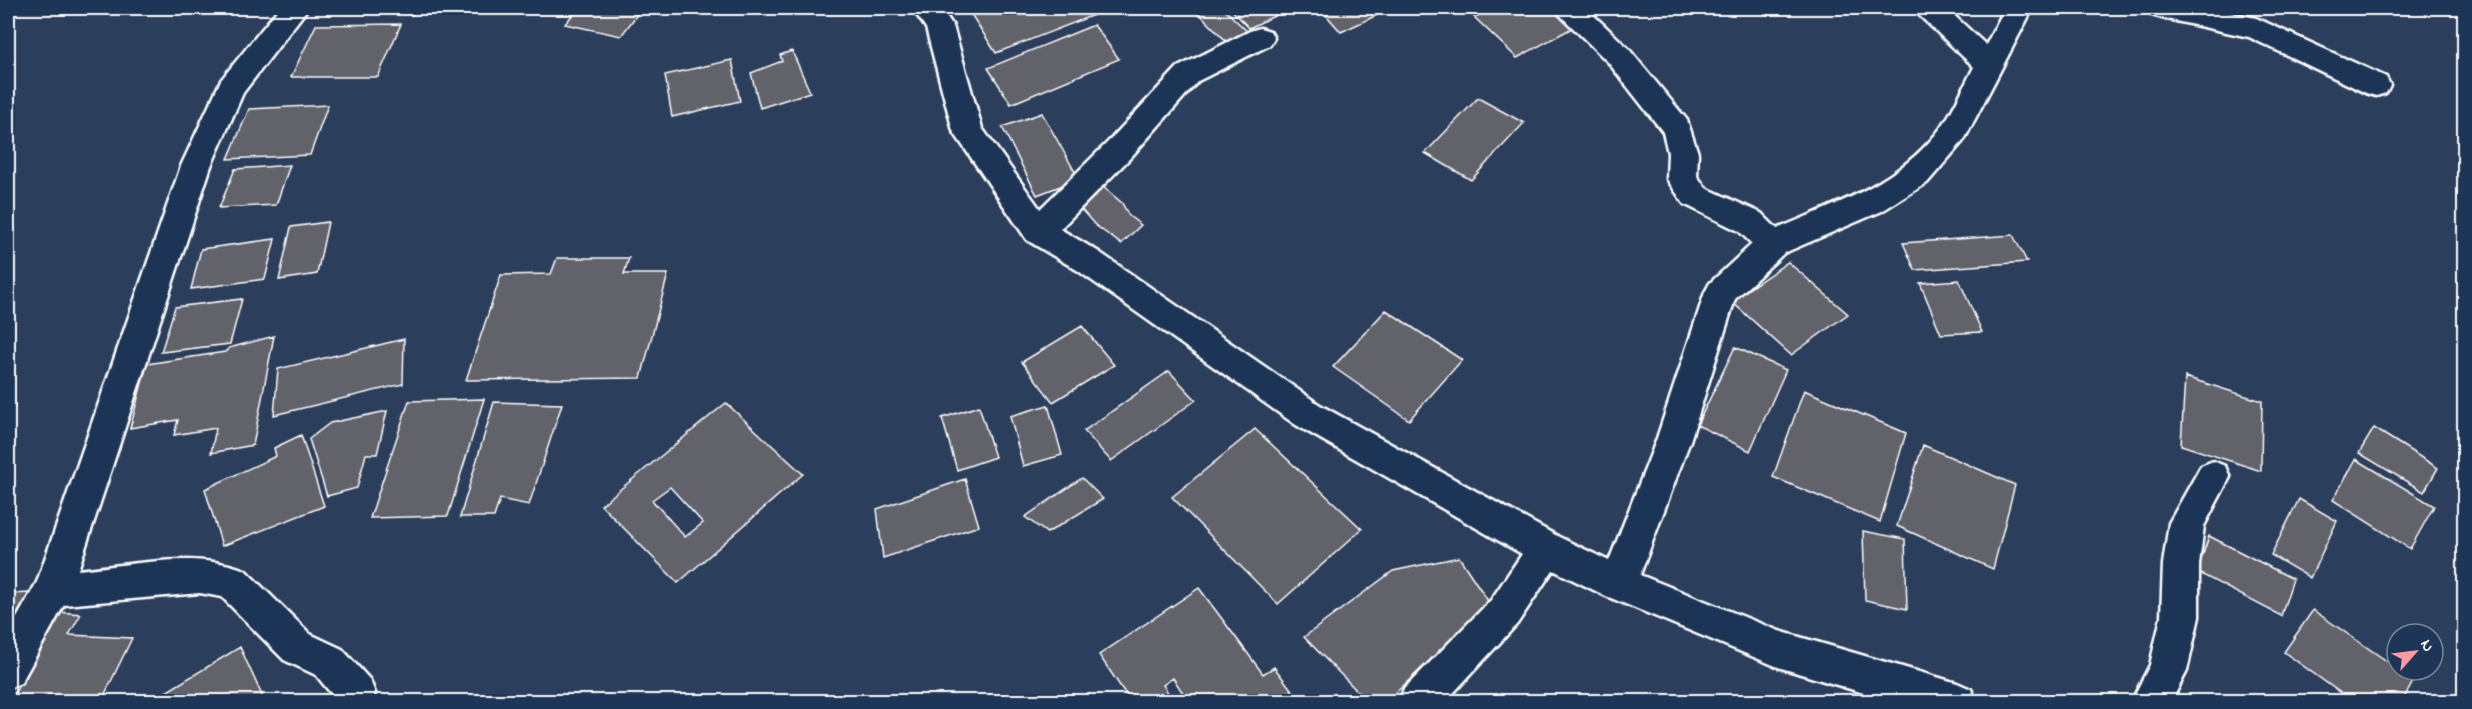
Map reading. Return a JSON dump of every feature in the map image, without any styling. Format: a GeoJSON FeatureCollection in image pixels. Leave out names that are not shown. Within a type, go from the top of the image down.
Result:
{"type":"FeatureCollection","features":[{"type":"Feature","properties":{"kind":"street"},"geometry":{"type":"LineString","coordinates":[[8,670],[53,589],[196,165],[231,88],[294,8]]}},
{"type":"Feature","properties":{"kind":"street"},"geometry":{"type":"LineString","coordinates":[[926,8],[939,26],[968,130],[1038,231],[1088,261],[1308,415],[1546,549],[1619,584],[1778,649],[1957,702]]}},
{"type":"Feature","properties":{"kind":"street"},"geometry":{"type":"LineString","coordinates":[[1570,8],[1618,55],[1677,128],[1683,153],[1682,179],[1695,196],[1749,222],[1773,244]]}},
{"type":"Feature","properties":{"kind":"street"},"geometry":{"type":"LineString","coordinates":[[1929,8],[1989,65]]}},
{"type":"Feature","properties":{"kind":"street"},"geometry":{"type":"LineString","coordinates":[[1619,584],[1672,441],[1721,292],[1773,244],[1871,202],[1916,175],[1954,132],[2019,8]]}},
{"type":"Feature","properties":{"kind":"street"},"geometry":{"type":"LineString","coordinates":[[2163,8],[2256,28],[2376,85]]}},
{"type":"Feature","properties":{"kind":"street"},"geometry":{"type":"LineString","coordinates":[[1038,231],[1120,149],[1188,74],[1260,39]]}},
{"type":"Feature","properties":{"kind":"street"},"geometry":{"type":"LineString","coordinates":[[2150,702],[2168,671],[2180,617],[2181,564],[2187,523],[2213,477]]}},
{"type":"Feature","properties":{"kind":"street"},"geometry":{"type":"LineString","coordinates":[[1418,702],[1504,612],[1546,549]]}},
{"type":"Feature","properties":{"kind":"street"},"geometry":{"type":"LineString","coordinates":[[53,589],[200,576],[232,582],[297,647],[329,662],[357,693]]}},
{"type":"Feature","properties":{"kind":"building"},"geometry":{"type":"Polygon","coordinates":[[[374,8],[418,8],[412,15],[374,8]]]}},
{"type":"Feature","properties":{"kind":"building"},"geometry":{"type":"Polygon","coordinates":[[[578,8],[642,8],[621,36],[565,24],[578,8]]]}},
{"type":"Feature","properties":{"kind":"building"},"geometry":{"type":"Polygon","coordinates":[[[967,8],[1088,8],[1094,15],[996,53],[967,8]]]}},
{"type":"Feature","properties":{"kind":"building"},"geometry":{"type":"Polygon","coordinates":[[[1194,8],[1223,8],[1250,34],[1230,45],[1194,8]]]}},
{"type":"Feature","properties":{"kind":"building"},"geometry":{"type":"Polygon","coordinates":[[[1230,8],[1291,8],[1249,28],[1230,8]]]}},
{"type":"Feature","properties":{"kind":"building"},"geometry":{"type":"Polygon","coordinates":[[[1320,8],[1388,8],[1390,9],[1341,32],[1320,8]]]}},
{"type":"Feature","properties":{"kind":"building"},"geometry":{"type":"Polygon","coordinates":[[[1493,8],[1552,8],[1574,27],[1517,58],[1474,17],[1493,8]]]}},
{"type":"Feature","properties":{"kind":"building"},"geometry":{"type":"Polygon","coordinates":[[[401,24],[378,77],[291,77],[316,25],[401,24]]]}},
{"type":"Feature","properties":{"kind":"building"},"geometry":{"type":"Polygon","coordinates":[[[1094,25],[1119,59],[1011,104],[988,68],[1094,25]]]}},
{"type":"Feature","properties":{"kind":"building"},"geometry":{"type":"Polygon","coordinates":[[[792,51],[810,92],[760,108],[751,73],[782,61],[780,55],[792,51]]]}},
{"type":"Feature","properties":{"kind":"building"},"geometry":{"type":"Polygon","coordinates":[[[732,60],[740,101],[672,117],[665,75],[732,60]]]}},
{"type":"Feature","properties":{"kind":"building"},"geometry":{"type":"Polygon","coordinates":[[[1478,98],[1524,123],[1471,180],[1425,153],[1478,98]]]}},
{"type":"Feature","properties":{"kind":"building"},"geometry":{"type":"Polygon","coordinates":[[[328,105],[310,155],[228,159],[249,109],[328,105]]]}},
{"type":"Feature","properties":{"kind":"building"},"geometry":{"type":"Polygon","coordinates":[[[1042,113],[1079,179],[1037,195],[1002,127],[1042,113]]]}},
{"type":"Feature","properties":{"kind":"building"},"geometry":{"type":"Polygon","coordinates":[[[290,165],[276,205],[219,208],[235,169],[290,165]]]}},
{"type":"Feature","properties":{"kind":"building"},"geometry":{"type":"Polygon","coordinates":[[[1101,185],[1122,203],[1129,216],[1141,225],[1121,244],[1095,225],[1079,207],[1101,185]]]}},
{"type":"Feature","properties":{"kind":"building"},"geometry":{"type":"Polygon","coordinates":[[[328,222],[317,274],[279,280],[291,227],[328,222]]]}},
{"type":"Feature","properties":{"kind":"building"},"geometry":{"type":"Polygon","coordinates":[[[2013,235],[2027,262],[1915,270],[1903,243],[2013,235]]]}},
{"type":"Feature","properties":{"kind":"building"},"geometry":{"type":"Polygon","coordinates":[[[275,239],[265,279],[191,289],[201,249],[275,239]]]}},
{"type":"Feature","properties":{"kind":"building"},"geometry":{"type":"Polygon","coordinates":[[[557,258],[629,258],[624,274],[668,274],[641,378],[466,380],[501,275],[551,274],[557,258]]]}},
{"type":"Feature","properties":{"kind":"building"},"geometry":{"type":"Polygon","coordinates":[[[1788,262],[1848,314],[1791,355],[1731,301],[1788,262]]]}},
{"type":"Feature","properties":{"kind":"building"},"geometry":{"type":"Polygon","coordinates":[[[1959,280],[1982,332],[1941,334],[1920,283],[1959,280]]]}},
{"type":"Feature","properties":{"kind":"building"},"geometry":{"type":"Polygon","coordinates":[[[242,299],[230,344],[161,352],[175,307],[242,299]]]}},
{"type":"Feature","properties":{"kind":"building"},"geometry":{"type":"Polygon","coordinates":[[[1386,310],[1462,360],[1409,420],[1333,367],[1386,310]]]}},
{"type":"Feature","properties":{"kind":"building"},"geometry":{"type":"Polygon","coordinates":[[[1082,326],[1114,365],[1053,402],[1022,362],[1082,326]]]}},
{"type":"Feature","properties":{"kind":"building"},"geometry":{"type":"Polygon","coordinates":[[[274,336],[253,445],[211,453],[216,428],[174,435],[178,420],[130,428],[147,364],[225,352],[229,348],[274,336]]]}},
{"type":"Feature","properties":{"kind":"building"},"geometry":{"type":"Polygon","coordinates":[[[404,339],[403,384],[274,415],[278,369],[404,339]]]}},
{"type":"Feature","properties":{"kind":"building"},"geometry":{"type":"Polygon","coordinates":[[[1735,347],[1786,370],[1750,451],[1697,425],[1735,347]]]}},
{"type":"Feature","properties":{"kind":"building"},"geometry":{"type":"Polygon","coordinates":[[[1169,371],[1196,400],[1111,461],[1084,431],[1169,371]]]}},
{"type":"Feature","properties":{"kind":"building"},"geometry":{"type":"Polygon","coordinates":[[[2185,377],[2262,401],[2261,471],[2181,445],[2185,377]]]}},
{"type":"Feature","properties":{"kind":"building"},"geometry":{"type":"Polygon","coordinates":[[[1804,390],[1906,433],[1880,522],[1773,477],[1804,390]]]}},
{"type":"Feature","properties":{"kind":"building"},"geometry":{"type":"Polygon","coordinates":[[[484,399],[448,516],[370,518],[409,401],[484,399]]]}},
{"type":"Feature","properties":{"kind":"building"},"geometry":{"type":"Polygon","coordinates":[[[494,402],[562,404],[529,505],[500,499],[494,517],[460,517],[494,402]]]}},
{"type":"Feature","properties":{"kind":"building"},"geometry":{"type":"Polygon","coordinates":[[[726,403],[803,474],[678,583],[601,505],[726,403]],[[670,487],[652,500],[685,537],[703,523],[670,487]]]}},
{"type":"Feature","properties":{"kind":"building"},"geometry":{"type":"Polygon","coordinates":[[[1048,405],[1062,455],[1023,466],[1010,416],[1048,405]]]}},
{"type":"Feature","properties":{"kind":"building"},"geometry":{"type":"Polygon","coordinates":[[[979,406],[995,457],[957,470],[942,418],[979,406]]]}},
{"type":"Feature","properties":{"kind":"building"},"geometry":{"type":"Polygon","coordinates":[[[387,411],[377,454],[366,454],[357,488],[327,496],[309,439],[330,423],[387,411]]]}},
{"type":"Feature","properties":{"kind":"building"},"geometry":{"type":"Polygon","coordinates":[[[2374,428],[2438,468],[2424,492],[2359,453],[2374,428]]]}},
{"type":"Feature","properties":{"kind":"building"},"geometry":{"type":"Polygon","coordinates":[[[1255,429],[1362,529],[1278,604],[1172,497],[1255,429]]]}},
{"type":"Feature","properties":{"kind":"building"},"geometry":{"type":"Polygon","coordinates":[[[301,435],[324,506],[222,546],[205,489],[276,456],[274,448],[301,435]]]}},
{"type":"Feature","properties":{"kind":"building"},"geometry":{"type":"Polygon","coordinates":[[[1923,445],[2015,485],[1993,569],[1897,526],[1923,445]]]}},
{"type":"Feature","properties":{"kind":"building"},"geometry":{"type":"Polygon","coordinates":[[[2356,459],[2434,506],[2410,549],[2333,500],[2356,459]]]}},
{"type":"Feature","properties":{"kind":"building"},"geometry":{"type":"Polygon","coordinates":[[[1082,478],[1103,499],[1047,533],[1025,517],[1082,478]]]}},
{"type":"Feature","properties":{"kind":"building"},"geometry":{"type":"Polygon","coordinates":[[[965,479],[979,526],[883,558],[877,509],[965,479]]]}},
{"type":"Feature","properties":{"kind":"building"},"geometry":{"type":"Polygon","coordinates":[[[2299,499],[2337,521],[2310,578],[2271,555],[2299,499]]]}},
{"type":"Feature","properties":{"kind":"building"},"geometry":{"type":"Polygon","coordinates":[[[1863,531],[1905,539],[1907,609],[1865,600],[1863,531]]]}},
{"type":"Feature","properties":{"kind":"building"},"geometry":{"type":"Polygon","coordinates":[[[2209,536],[2293,579],[2281,616],[2197,572],[2209,536]]]}},
{"type":"Feature","properties":{"kind":"building"},"geometry":{"type":"Polygon","coordinates":[[[1459,557],[1490,604],[1386,702],[1368,702],[1304,637],[1393,571],[1459,557]]]}},
{"type":"Feature","properties":{"kind":"building"},"geometry":{"type":"Polygon","coordinates":[[[1199,588],[1263,674],[1274,667],[1301,702],[1189,702],[1173,678],[1163,685],[1174,702],[1131,702],[1099,655],[1199,588]]]}},
{"type":"Feature","properties":{"kind":"building"},"geometry":{"type":"Polygon","coordinates":[[[31,593],[9,643],[8,643],[8,594],[31,593]]]}},
{"type":"Feature","properties":{"kind":"building"},"geometry":{"type":"Polygon","coordinates":[[[2313,610],[2385,660],[2385,682],[2413,682],[2402,702],[2353,702],[2284,652],[2313,610]]]}},
{"type":"Feature","properties":{"kind":"building"},"geometry":{"type":"Polygon","coordinates":[[[58,612],[81,614],[69,635],[132,638],[101,702],[10,702],[58,612]]]}},
{"type":"Feature","properties":{"kind":"building"},"geometry":{"type":"Polygon","coordinates":[[[240,647],[265,702],[158,702],[156,698],[240,647]]]}}]}
